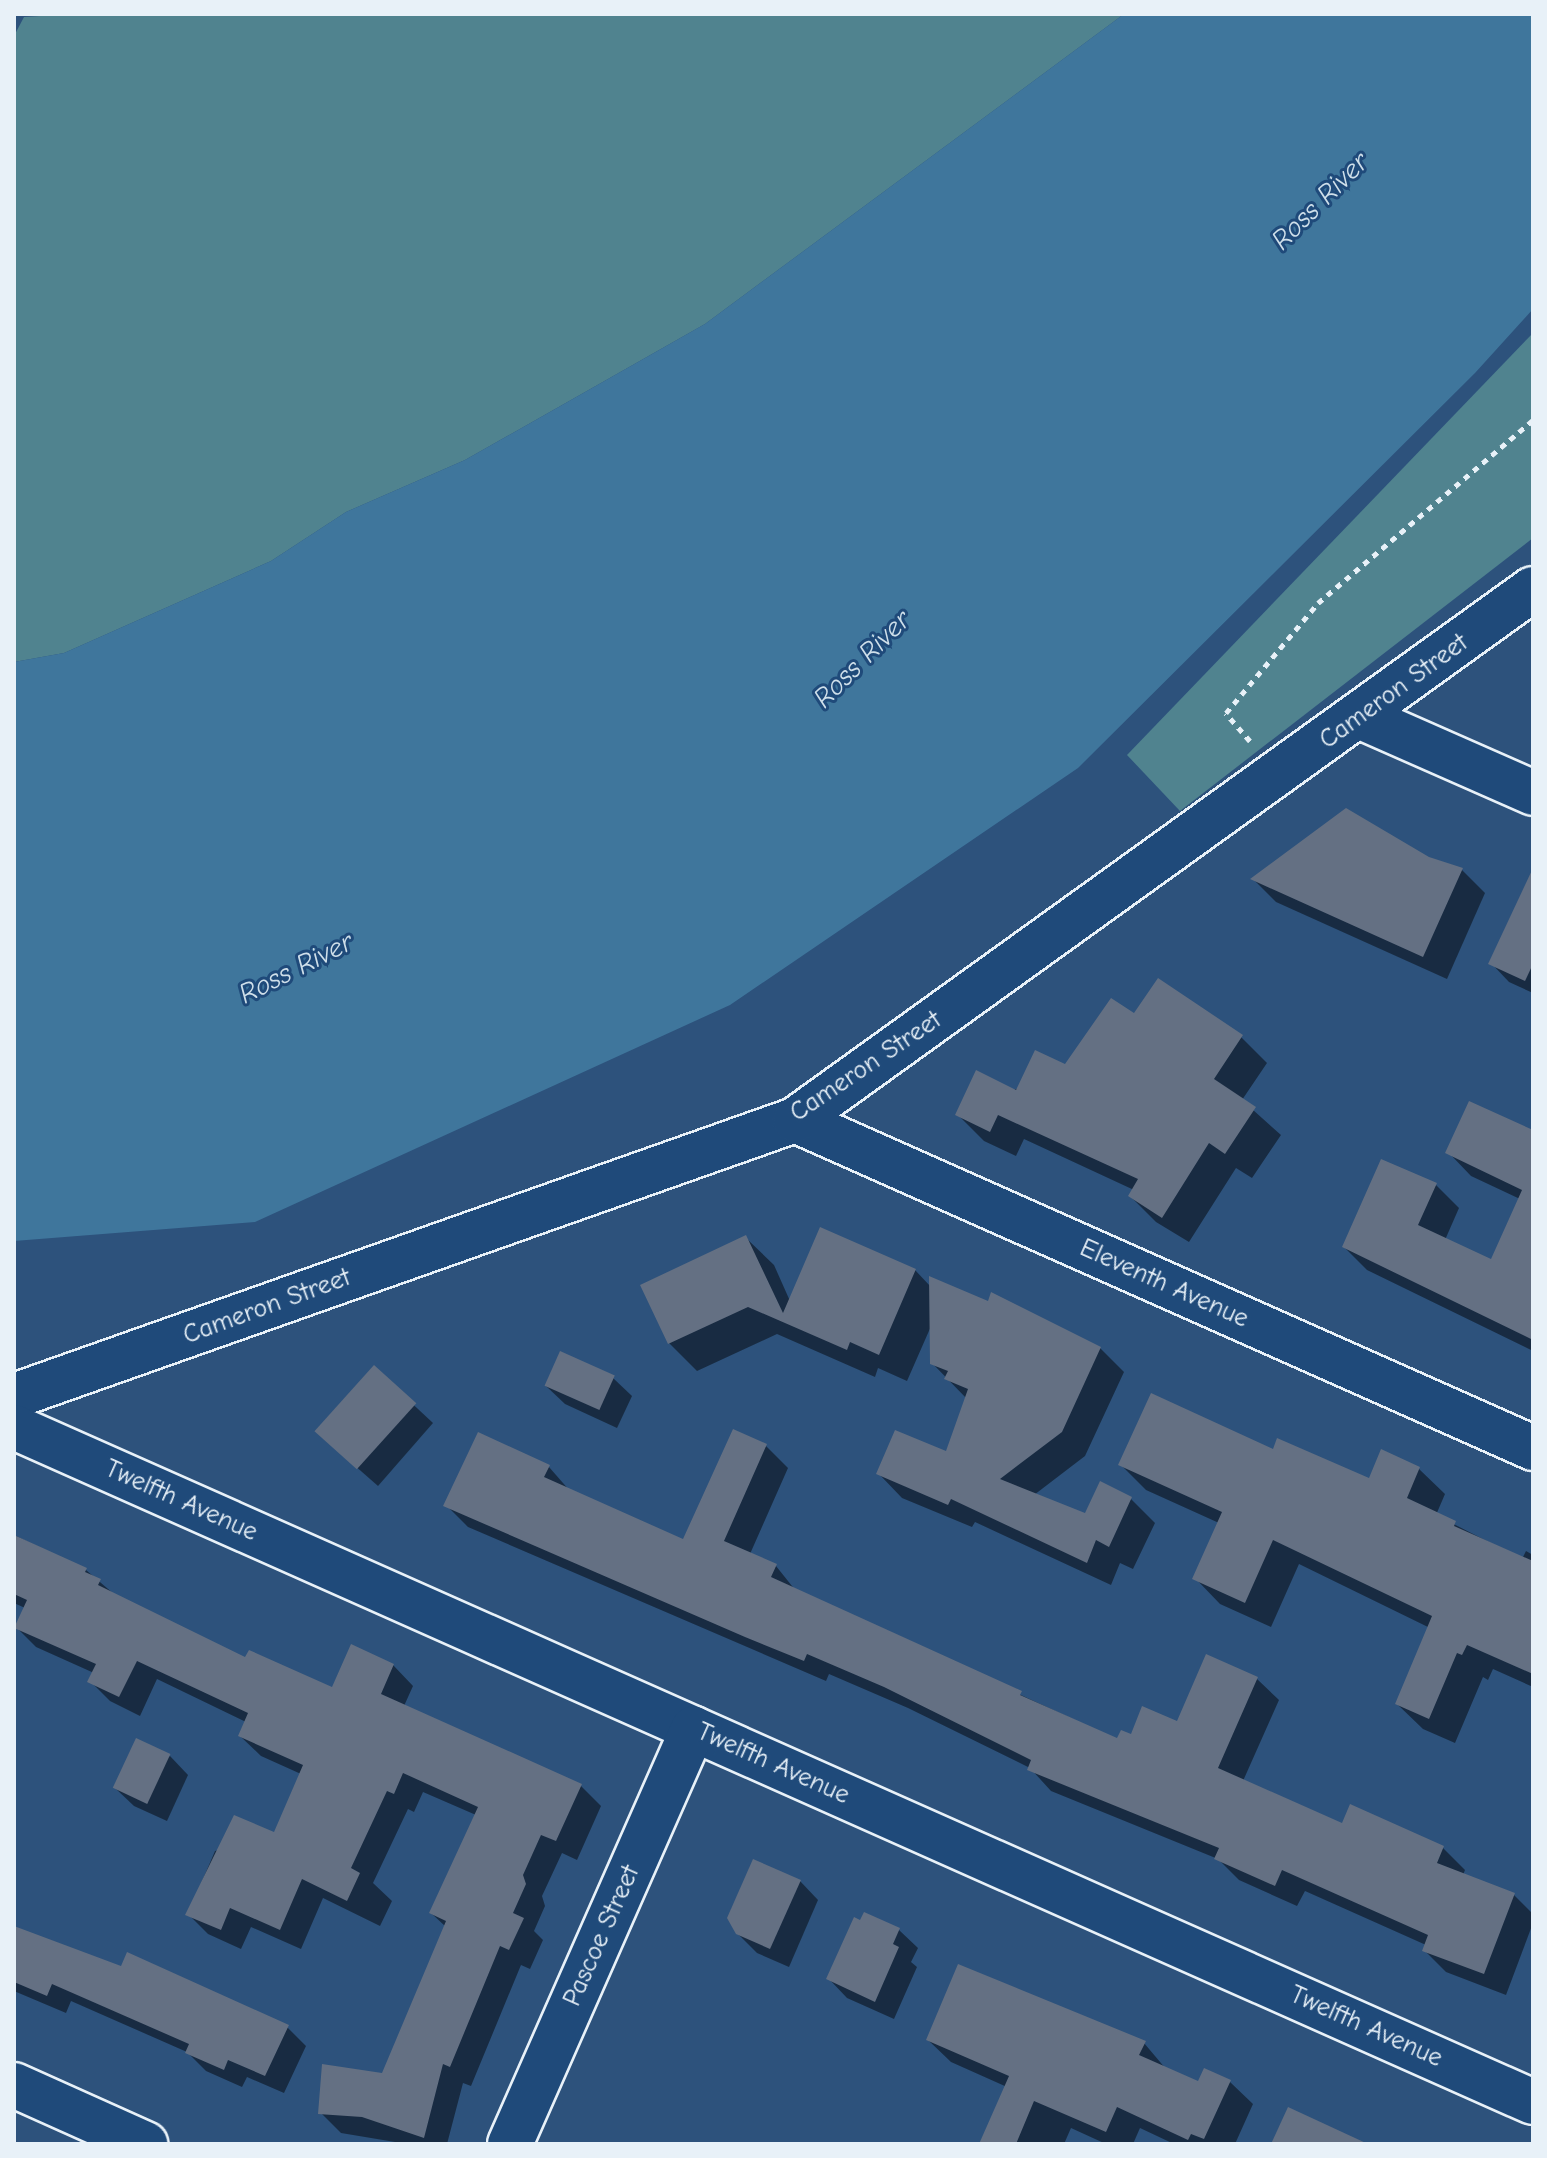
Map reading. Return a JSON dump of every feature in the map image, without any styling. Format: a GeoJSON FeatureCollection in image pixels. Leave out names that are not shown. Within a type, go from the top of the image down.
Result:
{"type":"FeatureCollection","features":[{"type":"Feature","properties":{"kind":"street","name":"Cameron Street"},"geometry":{"type":"LineString","coordinates":[[14,1396],[795,1120],[1361,717],[1533,589]]}},
{"type":"Feature","properties":{"kind":"street"},"geometry":{"type":"LineString","coordinates":[[1361,717],[1533,793]]}},
{"type":"Feature","properties":{"kind":"street","name":"Eleventh Avenue"},"geometry":{"type":"LineString","coordinates":[[795,1120],[1533,1448]]}},
{"type":"Feature","properties":{"kind":"street","name":"Twelfth Avenue"},"geometry":{"type":"LineString","coordinates":[[14,1427],[1533,2102]]}},
{"type":"Feature","properties":{"kind":"street","name":"Pascoe Street"},"geometry":{"type":"LineString","coordinates":[[510,2144],[693,1729]]}},
{"type":"Feature","properties":{"kind":"street"},"geometry":{"type":"LineString","coordinates":[[14,2085],[145,2144]]}},
{"type":"Feature","properties":{"kind":"path"},"geometry":{"type":"LineString","coordinates":[[1279,775],[1226,713],[1318,603],[1533,420]]}},
{"type":"Feature","properties":{"kind":"green space"},"geometry":{"type":"Polygon","coordinates":[[[73,14],[1124,14],[705,324],[465,460],[346,512],[271,561],[64,653],[14,662],[14,36],[24,17],[73,14]]]}},
{"type":"Feature","properties":{"kind":"green space"},"geometry":{"type":"Polygon","coordinates":[[[1533,333],[1533,538],[1180,811],[1127,755],[1533,333]]]}},
{"type":"Feature","properties":{"kind":"water","name":"Ross River"},"geometry":{"type":"Polygon","coordinates":[[[1124,14],[1533,14],[1533,309],[1475,373],[1078,768],[730,1005],[255,1222],[14,1241],[14,662],[64,653],[271,561],[346,512],[465,460],[705,324],[1124,14]]]}},
{"type":"Feature","properties":{"kind":"building"},"geometry":{"type":"Polygon","coordinates":[[[1346,808],[1429,857],[1463,868],[1423,957],[1250,879],[1346,808]]]}},
{"type":"Feature","properties":{"kind":"building"},"geometry":{"type":"Polygon","coordinates":[[[1533,868],[1533,964],[1525,981],[1488,964],[1533,868]]]}},
{"type":"Feature","properties":{"kind":"building"},"geometry":{"type":"Polygon","coordinates":[[[1158,978],[1243,1035],[1214,1079],[1256,1107],[1225,1154],[1209,1143],[1162,1218],[1128,1196],[1138,1179],[998,1115],[990,1132],[955,1115],[976,1070],[1016,1090],[1035,1050],[1065,1064],[1111,998],[1134,1013],[1158,978]]]}},
{"type":"Feature","properties":{"kind":"building"},"geometry":{"type":"Polygon","coordinates":[[[1469,1101],[1533,1130],[1533,1340],[1342,1247],[1381,1159],[1437,1183],[1418,1225],[1491,1259],[1522,1190],[1445,1153],[1469,1101]]]}},
{"type":"Feature","properties":{"kind":"building"},"geometry":{"type":"Polygon","coordinates":[[[820,1227],[916,1269],[879,1355],[850,1342],[847,1350],[748,1307],[668,1344],[640,1285],[746,1235],[783,1313],[820,1227]]]}},
{"type":"Feature","properties":{"kind":"building"},"geometry":{"type":"Polygon","coordinates":[[[929,1276],[988,1301],[991,1292],[1101,1347],[1062,1432],[1000,1479],[1085,1513],[1100,1481],[1132,1497],[1109,1547],[1096,1540],[1087,1563],[951,1499],[948,1505],[876,1474],[895,1430],[946,1451],[968,1389],[944,1379],[948,1371],[930,1364],[929,1276]]]}},
{"type":"Feature","properties":{"kind":"building"},"geometry":{"type":"Polygon","coordinates":[[[560,1351],[615,1375],[599,1410],[545,1386],[560,1351]]]}},
{"type":"Feature","properties":{"kind":"building"},"geometry":{"type":"Polygon","coordinates":[[[374,1365],[416,1403],[357,1469],[314,1431],[374,1365]]]}},
{"type":"Feature","properties":{"kind":"building"},"geometry":{"type":"Polygon","coordinates":[[[1151,1393],[1273,1449],[1277,1438],[1369,1478],[1381,1449],[1420,1467],[1407,1498],[1456,1521],[1454,1526],[1533,1561],[1533,1674],[1467,1645],[1462,1655],[1457,1653],[1429,1719],[1395,1704],[1432,1616],[1273,1540],[1245,1603],[1192,1579],[1222,1512],[1118,1465],[1151,1393]]]}},
{"type":"Feature","properties":{"kind":"building"},"geometry":{"type":"Polygon","coordinates":[[[733,1429],[767,1444],[724,1541],[777,1564],[771,1577],[1022,1691],[1020,1695],[1117,1738],[1121,1730],[1131,1734],[1142,1706],[1177,1721],[1206,1654],[1258,1677],[1218,1768],[1342,1823],[1350,1804],[1444,1846],[1437,1863],[1515,1893],[1484,1974],[1422,1951],[1428,1935],[1282,1870],[1275,1886],[1214,1859],[1219,1848],[1027,1770],[1031,1760],[884,1687],[807,1654],[804,1661],[745,1637],[443,1506],[478,1432],[550,1465],[544,1477],[683,1539],[733,1429]]]}},
{"type":"Feature","properties":{"kind":"building"},"geometry":{"type":"Polygon","coordinates":[[[14,1535],[87,1568],[85,1572],[101,1579],[98,1585],[245,1657],[249,1650],[332,1687],[351,1644],[394,1664],[381,1694],[582,1784],[556,1841],[541,1835],[523,1875],[526,1884],[513,1913],[524,1918],[509,1950],[500,1946],[450,2067],[443,2064],[424,2138],[362,2117],[318,2114],[322,2064],[382,2073],[446,1921],[429,1913],[478,1807],[403,1773],[394,1794],[387,1791],[351,1868],[360,1873],[347,1901],[302,1879],[280,1930],[230,1908],[221,1930],[185,1915],[234,1815],[274,1832],[303,1765],[238,1736],[248,1713],[137,1661],[119,1697],[87,1682],[96,1664],[14,1628],[27,1600],[14,1594],[14,1535]]]}},
{"type":"Feature","properties":{"kind":"building"},"geometry":{"type":"Polygon","coordinates":[[[136,1738],[170,1754],[147,1804],[113,1788],[136,1738]]]}},
{"type":"Feature","properties":{"kind":"building"},"geometry":{"type":"Polygon","coordinates":[[[753,1859],[801,1880],[770,1949],[736,1934],[727,1918],[753,1859]]]}},
{"type":"Feature","properties":{"kind":"building"},"geometry":{"type":"Polygon","coordinates":[[[864,1912],[900,1928],[893,1944],[899,1947],[875,2002],[826,1979],[854,1917],[860,1920],[864,1912]]]}},
{"type":"Feature","properties":{"kind":"building"},"geometry":{"type":"Polygon","coordinates":[[[14,1926],[121,1966],[127,1952],[289,2025],[265,2076],[228,2060],[224,2070],[185,2053],[189,2044],[52,1984],[47,1996],[14,1982],[14,1926]]]}},
{"type":"Feature","properties":{"kind":"building"},"geometry":{"type":"Polygon","coordinates":[[[958,1964],[1146,2041],[1139,2055],[1198,2081],[1204,2068],[1231,2080],[1204,2139],[1191,2134],[1188,2140],[1117,2107],[1106,2132],[1034,2101],[1016,2144],[979,2144],[1009,2076],[926,2040],[958,1964]]]}},
{"type":"Feature","properties":{"kind":"building"},"geometry":{"type":"Polygon","coordinates":[[[1288,2107],[1368,2144],[1271,2144],[1288,2107]]]}}]}
